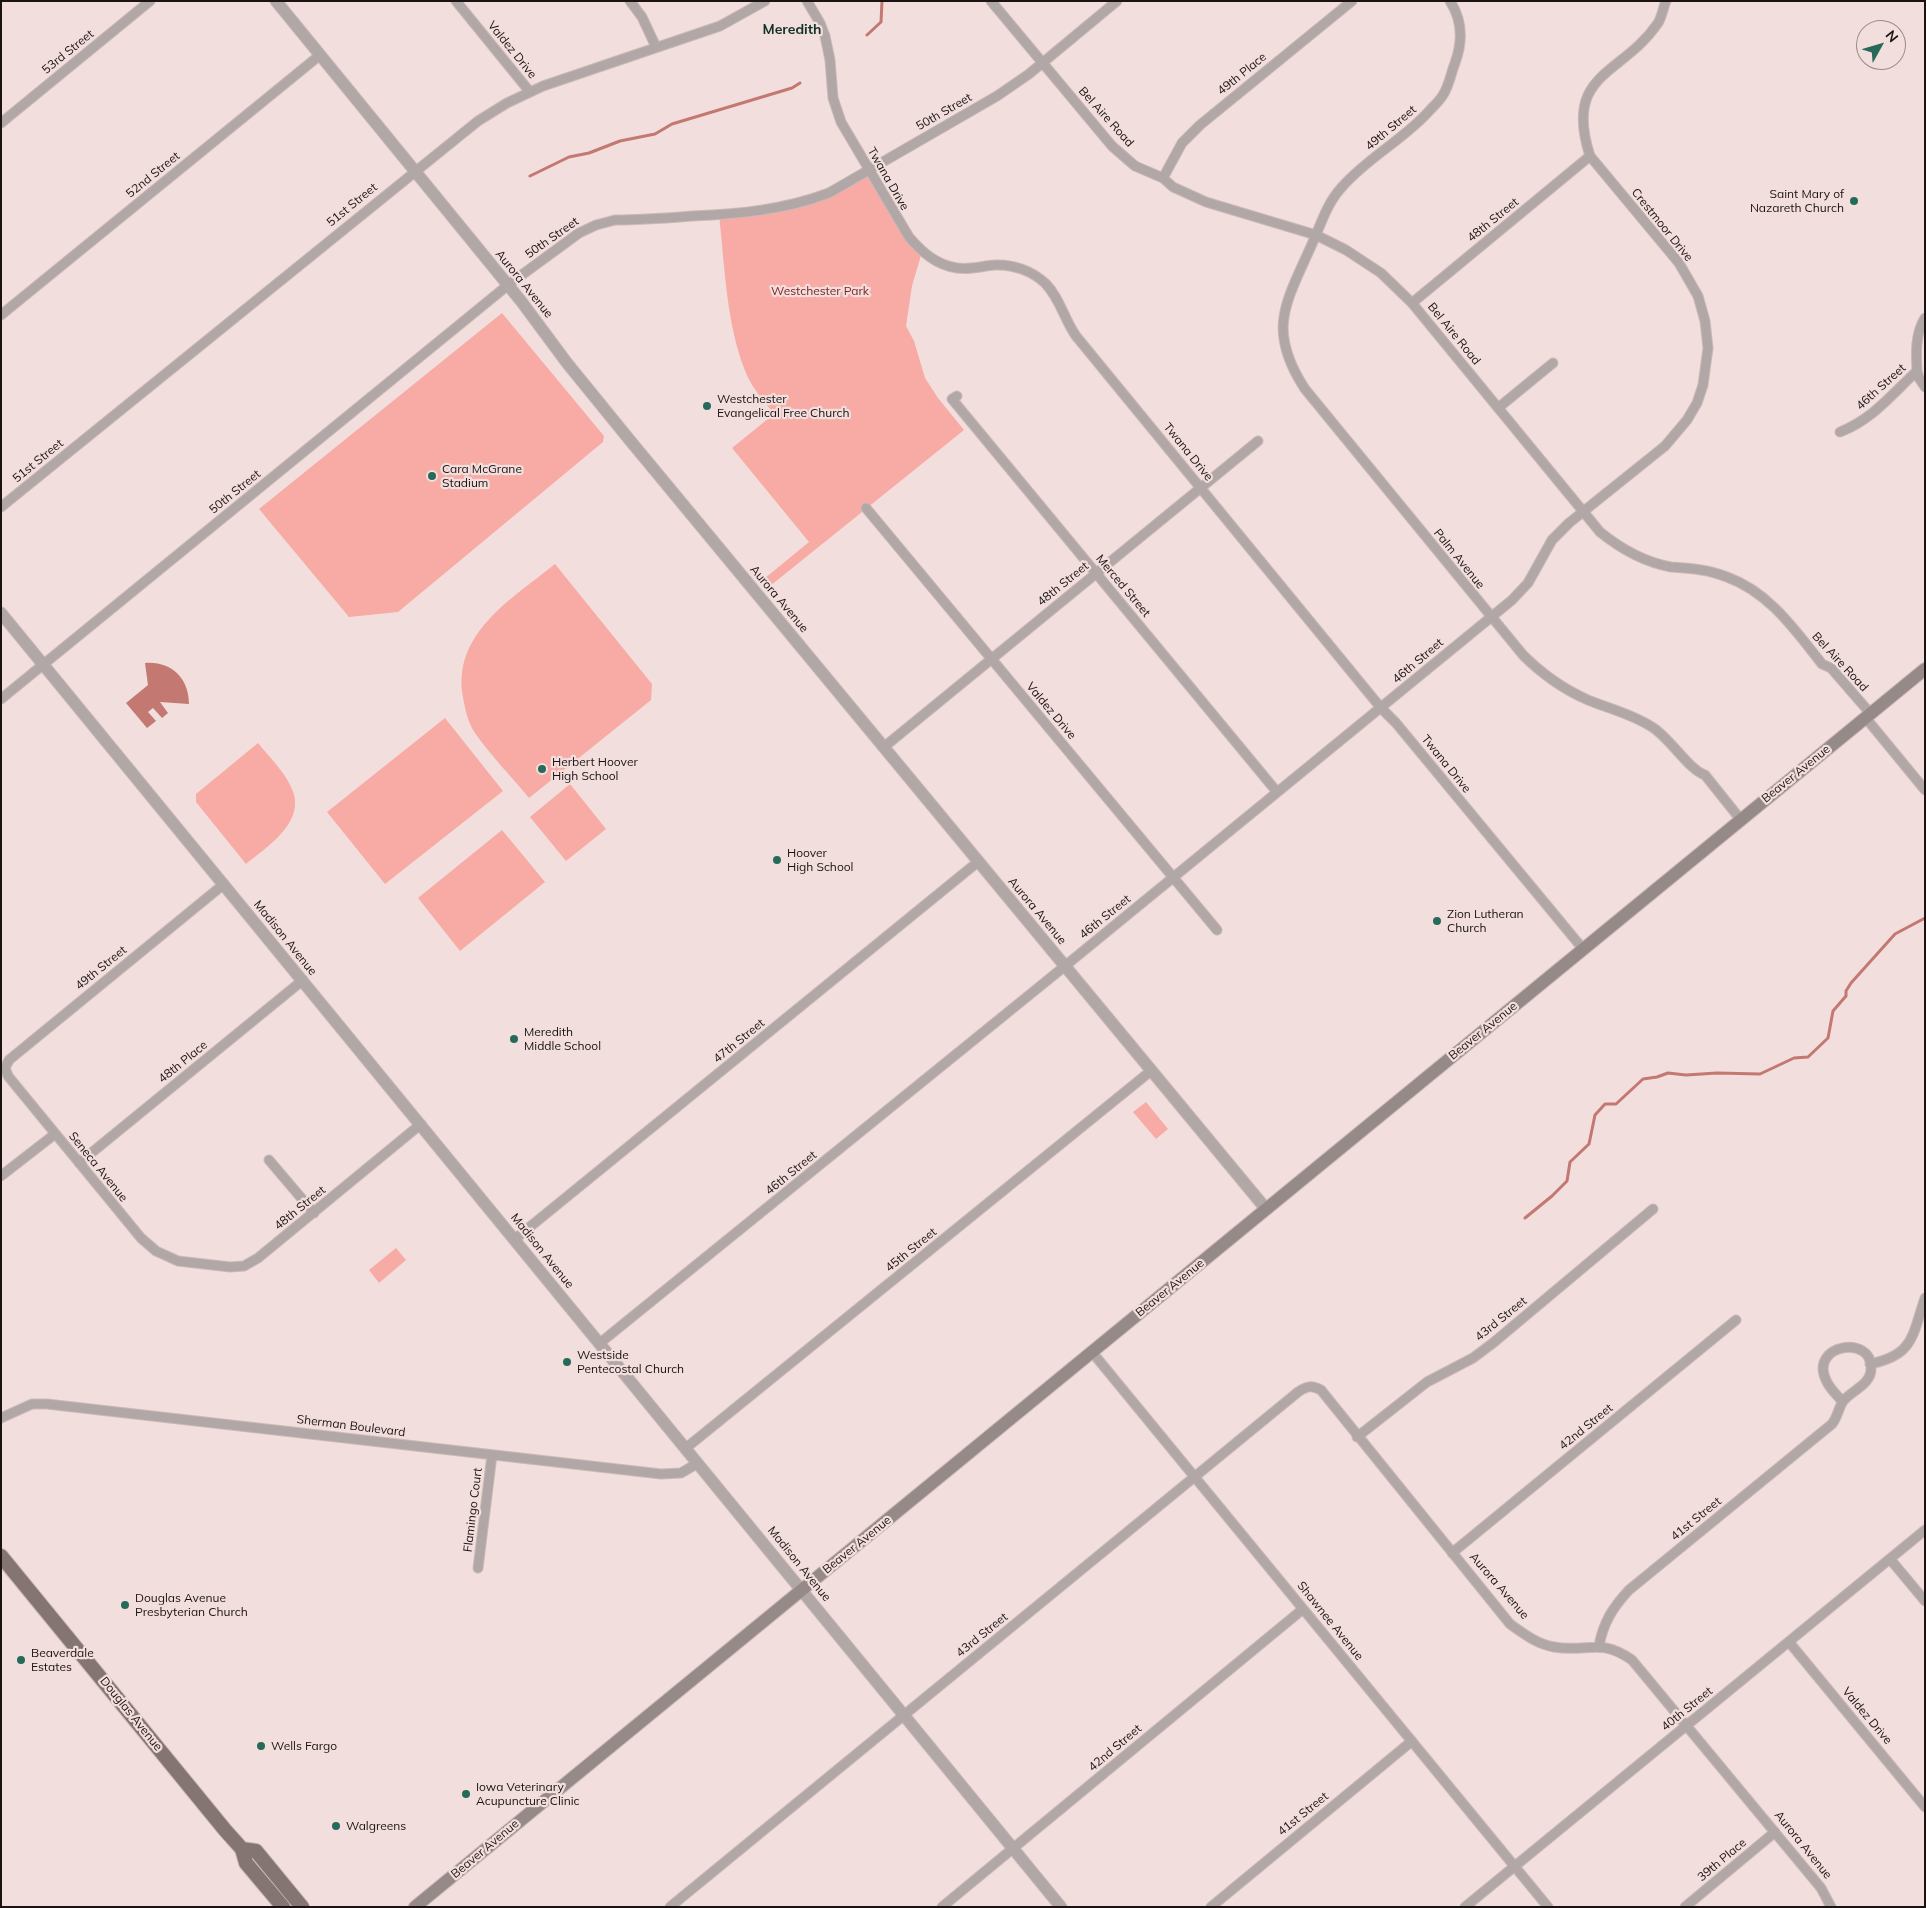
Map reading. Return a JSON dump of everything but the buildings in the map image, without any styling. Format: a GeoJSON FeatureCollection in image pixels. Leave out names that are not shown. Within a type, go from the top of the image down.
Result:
{"type":"FeatureCollection","features":[{"type":"Feature","properties":{"kind":"main road","name":"Beaver Avenue"},"geometry":{"type":"LineString","coordinates":[[415,1907],[1925,669]]}},
{"type":"Feature","properties":{"kind":"main road","name":"Douglas Avenue"},"geometry":{"type":"LineString","coordinates":[[1,1556],[242,1849],[246,1863],[283,1907]]}},
{"type":"Feature","properties":{"kind":"main road","name":"Douglas Avenue"},"geometry":{"type":"LineString","coordinates":[[242,1849],[256,1851],[302,1907]]}},
{"type":"Feature","properties":{"kind":"street","name":"53rd Street"},"geometry":{"type":"LineString","coordinates":[[1,123],[150,1]]}},
{"type":"Feature","properties":{"kind":"street","name":"Aurora Avenue"},"geometry":{"type":"LineString","coordinates":[[276,1],[508,285],[585,385],[1266,1209]]}},
{"type":"Feature","properties":{"kind":"street","name":"Valdez Drive"},"geometry":{"type":"LineString","coordinates":[[456,1],[530,92]]}},
{"type":"Feature","properties":{"kind":"street"},"geometry":{"type":"LineString","coordinates":[[630,1],[642,17],[656,47]]}},
{"type":"Feature","properties":{"kind":"street","name":"51st Street"},"geometry":{"type":"LineString","coordinates":[[1,507],[414,170],[478,121],[507,103],[530,92],[720,26],[765,1]]}},
{"type":"Feature","properties":{"kind":"street","name":"Twana Drive"},"geometry":{"type":"LineString","coordinates":[[807,1],[825,36],[830,60],[833,98],[841,122],[868,171],[909,237],[932,259],[944,265],[970,269],[996,265],[1008,266],[1026,271],[1043,282],[1059,302],[1067,323],[1076,336],[1202,487],[1381,708],[1396,723],[1583,949]]}},
{"type":"Feature","properties":{"kind":"street","name":"Bel Aire Road"},"geometry":{"type":"LineString","coordinates":[[991,1],[1112,146],[1135,166],[1163,178],[1173,187],[1206,202],[1316,235],[1346,250],[1381,273],[1412,302],[1600,532],[1615,544],[1640,558],[1670,567],[1701,570],[1729,578],[1760,595],[1779,612],[1822,664],[1831,668],[1925,790]]}},
{"type":"Feature","properties":{"kind":"street","name":"50th Street"},"geometry":{"type":"LineString","coordinates":[[1,699],[508,285],[568,240],[596,224],[615,220],[741,214],[779,208],[828,193],[997,96],[1043,63],[1118,1]]}},
{"type":"Feature","properties":{"kind":"street","name":"49th Place"},"geometry":{"type":"LineString","coordinates":[[1163,178],[1182,143],[1200,125],[1352,1]]}},
{"type":"Feature","properties":{"kind":"street","name":"49th Street"},"geometry":{"type":"LineString","coordinates":[[1316,235],[1331,200],[1342,187],[1352,176],[1422,120],[1443,95],[1460,50],[1461,28],[1457,14],[1450,1]]}},
{"type":"Feature","properties":{"kind":"street","name":"Crestmoor Drive"},"geometry":{"type":"LineString","coordinates":[[1583,512],[1665,446],[1688,420],[1703,385],[1708,348],[1705,321],[1698,296],[1678,263],[1590,156],[1585,140],[1584,112],[1589,91],[1602,75],[1639,45],[1659,22],[1666,1]]}},
{"type":"Feature","properties":{"kind":"street","name":"52nd Street"},"geometry":{"type":"LineString","coordinates":[[1,315],[320,55]]}},
{"type":"Feature","properties":{"kind":"street","name":"48th Street"},"geometry":{"type":"LineString","coordinates":[[1412,302],[1590,156]]}},
{"type":"Feature","properties":{"kind":"street","name":"Palm Avenue"},"geometry":{"type":"LineString","coordinates":[[1316,235],[1289,296],[1283,318],[1283,342],[1292,369],[1305,389],[1522,654],[1542,673],[1562,687],[1653,727],[1679,752],[1696,772],[1705,775],[1741,820]]}},
{"type":"Feature","properties":{"kind":"street","name":"46th Street"},"geometry":{"type":"LineString","coordinates":[[1840,432],[1857,425],[1878,410],[1890,395],[1917,372],[1916,350],[1921,324],[1925,318]]}},
{"type":"Feature","properties":{"kind":"street"},"geometry":{"type":"LineString","coordinates":[[1498,408],[1553,363]]}},
{"type":"Feature","properties":{"kind":"street"},"geometry":{"type":"LineString","coordinates":[[1917,372],[1925,387]]}},
{"type":"Feature","properties":{"kind":"street","name":"Merced Street"},"geometry":{"type":"LineString","coordinates":[[957,396],[952,399],[1277,792]]}},
{"type":"Feature","properties":{"kind":"street","name":"48th Street"},"geometry":{"type":"LineString","coordinates":[[884,747],[1258,440]]}},
{"type":"Feature","properties":{"kind":"street","name":"Valdez Drive"},"geometry":{"type":"LineString","coordinates":[[866,508],[1217,930]]}},
{"type":"Feature","properties":{"kind":"street","name":"46th Street"},"geometry":{"type":"LineString","coordinates":[[600,1343],[1512,600],[1528,584],[1552,540],[1583,512]]}},
{"type":"Feature","properties":{"kind":"street","name":"Madison Avenue"},"geometry":{"type":"LineString","coordinates":[[1,613],[1061,1907]]}},
{"type":"Feature","properties":{"kind":"street","name":"47th Street"},"geometry":{"type":"LineString","coordinates":[[515,1239],[979,861]]}},
{"type":"Feature","properties":{"kind":"street","name":"49th Street"},"geometry":{"type":"LineString","coordinates":[[8,1076],[5,1068],[9,1060],[224,884]]}},
{"type":"Feature","properties":{"kind":"street","name":"48th Place"},"geometry":{"type":"LineString","coordinates":[[79,1163],[303,980]]}},
{"type":"Feature","properties":{"kind":"street","name":"45th Street"},"geometry":{"type":"LineString","coordinates":[[686,1448],[1152,1070]]}},
{"type":"Feature","properties":{"kind":"street","name":"Seneca Avenue"},"geometry":{"type":"LineString","coordinates":[[8,1076],[141,1238],[156,1251],[178,1261]]}},
{"type":"Feature","properties":{"kind":"street","name":"48th Street"},"geometry":{"type":"LineString","coordinates":[[178,1261],[230,1268],[244,1266],[258,1258],[421,1124]]}},
{"type":"Feature","properties":{"kind":"street"},"geometry":{"type":"LineString","coordinates":[[1,1176],[55,1134]]}},
{"type":"Feature","properties":{"kind":"street"},"geometry":{"type":"LineString","coordinates":[[269,1160],[314,1212]]}},
{"type":"Feature","properties":{"kind":"street","name":"43rd Street"},"geometry":{"type":"LineString","coordinates":[[1358,1437],[1427,1382],[1473,1358],[1486,1348],[1653,1209]]}},
{"type":"Feature","properties":{"kind":"street"},"geometry":{"type":"LineString","coordinates":[[1870,1364],[1886,1361],[1904,1351],[1909,1344],[1925,1298]]}},
{"type":"Feature","properties":{"kind":"street","name":"42nd Street"},"geometry":{"type":"LineString","coordinates":[[1452,1553],[1736,1320]]}},
{"type":"Feature","properties":{"kind":"street"},"geometry":{"type":"LineString","coordinates":[[1844,1346],[1852,1347],[1865,1354],[1871,1370],[1865,1382],[1842,1401],[1826,1382],[1823,1367],[1830,1353],[1844,1346]]}},
{"type":"Feature","properties":{"kind":"street","name":"Shawnee Avenue"},"geometry":{"type":"LineString","coordinates":[[1092,1352],[1548,1907]]}},
{"type":"Feature","properties":{"kind":"street","name":"43rd Street"},"geometry":{"type":"LineString","coordinates":[[670,1907],[1194,1476],[1298,1392],[1306,1386],[1311,1386]]}},
{"type":"Feature","properties":{"kind":"street","name":"Aurora Avenue"},"geometry":{"type":"LineString","coordinates":[[1311,1386],[1321,1390],[1510,1624],[1530,1638],[1555,1647],[1599,1646],[1617,1651],[1632,1660],[1821,1888],[1831,1907]]}},
{"type":"Feature","properties":{"kind":"street","name":"41st Street"},"geometry":{"type":"LineString","coordinates":[[1599,1646],[1607,1618],[1616,1603],[1629,1590],[1829,1426],[1838,1416],[1842,1401]]}},
{"type":"Feature","properties":{"kind":"street","name":"Sherman Boulevard"},"geometry":{"type":"LineString","coordinates":[[1,1418],[32,1404],[47,1404],[673,1475],[689,1470],[698,1463]]}},
{"type":"Feature","properties":{"kind":"street","name":"Flamingo Court"},"geometry":{"type":"LineString","coordinates":[[478,1568],[492,1455]]}},
{"type":"Feature","properties":{"kind":"street","name":"40th Street"},"geometry":{"type":"LineString","coordinates":[[1465,1907],[1925,1530]]}},
{"type":"Feature","properties":{"kind":"street"},"geometry":{"type":"LineString","coordinates":[[1890,1559],[1925,1601]]}},
{"type":"Feature","properties":{"kind":"street","name":"42nd Street"},"geometry":{"type":"LineString","coordinates":[[942,1907],[1303,1609]]}},
{"type":"Feature","properties":{"kind":"street","name":"Valdez Drive"},"geometry":{"type":"LineString","coordinates":[[1789,1642],[1925,1807]]}},
{"type":"Feature","properties":{"kind":"street","name":"41st Street"},"geometry":{"type":"LineString","coordinates":[[1211,1907],[1412,1742]]}},
{"type":"Feature","properties":{"kind":"street","name":"39th Place"},"geometry":{"type":"LineString","coordinates":[[1686,1907],[1775,1832]]}},
{"type":"Feature","properties":{"kind":"green space","name":"Westchester Park"},"geometry":{"type":"Polygon","coordinates":[[[868,171],[922,252],[912,286],[906,326],[914,341],[925,378],[938,398],[964,430],[765,590],[759,583],[809,542],[732,448],[774,414],[752,384],[739,354],[727,295],[719,215],[809,200],[868,171]]]}},
{"type":"Feature","properties":{"kind":"green space","name":"Cara McGrane Stadium"},"geometry":{"type":"Polygon","coordinates":[[[502,313],[604,436],[603,442],[398,612],[349,617],[259,509],[502,313]]]}},
{"type":"Feature","properties":{"kind":"green space"},"geometry":{"type":"Polygon","coordinates":[[[555,564],[652,684],[651,700],[529,798],[488,750],[473,729],[467,716],[463,697],[462,674],[467,654],[476,636],[489,620],[504,605],[555,564]]]}},
{"type":"Feature","properties":{"kind":"green space"},"geometry":{"type":"Polygon","coordinates":[[[445,718],[503,791],[385,884],[327,812],[445,718]]]}},
{"type":"Feature","properties":{"kind":"green space"},"geometry":{"type":"Polygon","coordinates":[[[258,743],[288,781],[295,799],[294,811],[290,822],[274,841],[246,864],[196,802],[196,794],[258,743]]]}},
{"type":"Feature","properties":{"kind":"green space"},"geometry":{"type":"Polygon","coordinates":[[[570,784],[606,829],[566,861],[530,817],[570,784]]]}},
{"type":"Feature","properties":{"kind":"green space"},"geometry":{"type":"Polygon","coordinates":[[[502,830],[545,882],[460,951],[418,898],[502,830]]]}},
{"type":"Feature","properties":{"kind":"green space"},"geometry":{"type":"Polygon","coordinates":[[[1146,1102],[1168,1129],[1156,1139],[1133,1112],[1146,1102]]]}},
{"type":"Feature","properties":{"kind":"green space"},"geometry":{"type":"Polygon","coordinates":[[[396,1248],[406,1260],[379,1283],[369,1270],[396,1248]]]}},
{"type":"Feature","properties":{"kind":"shaded area"},"geometry":{"type":"Polygon","coordinates":[[[145,663],[163,665],[177,673],[186,686],[189,704],[160,702],[168,713],[162,718],[153,708],[148,712],[156,721],[147,728],[126,703],[148,685],[145,663]]]}},
{"type":"Feature","properties":{"kind":"waterway"},"geometry":{"type":"LineString","coordinates":[[867,35],[881,22],[882,1]]}},
{"type":"Feature","properties":{"kind":"waterway"},"geometry":{"type":"LineString","coordinates":[[530,176],[569,157],[589,153],[620,141],[655,134],[672,124],[792,88],[800,83]]}},
{"type":"Feature","properties":{"kind":"waterway"},"geometry":{"type":"LineString","coordinates":[[1525,1218],[1567,1181],[1570,1162],[1589,1144],[1595,1115],[1605,1104],[1616,1104],[1643,1079],[1668,1073],[1686,1075],[1717,1073],[1760,1074],[1794,1058],[1808,1057],[1828,1038],[1833,1011],[1846,996],[1846,991],[1851,983],[1895,934],[1925,918]]}},
{"type":"Feature","properties":{"kind":"place","name":"Saint Mary of Nazareth Church"},"geometry":{"type":"Point","coordinates":[1854,201]}},
{"type":"Feature","properties":{"kind":"place","name":"Westchester Evangelical Free Church"},"geometry":{"type":"Point","coordinates":[707,406]}},
{"type":"Feature","properties":{"kind":"place","name":"Cara McGrane Stadium"},"geometry":{"type":"Point","coordinates":[432,476]}},
{"type":"Feature","properties":{"kind":"place","name":"Herbert Hoover High School"},"geometry":{"type":"Point","coordinates":[542,769]}},
{"type":"Feature","properties":{"kind":"place","name":"Hoover High School"},"geometry":{"type":"Point","coordinates":[777,860]}},
{"type":"Feature","properties":{"kind":"place","name":"Zion Lutheran Church"},"geometry":{"type":"Point","coordinates":[1437,921]}},
{"type":"Feature","properties":{"kind":"place","name":"Meredith Middle School"},"geometry":{"type":"Point","coordinates":[514,1039]}},
{"type":"Feature","properties":{"kind":"place","name":"Westside Pentecostal Church"},"geometry":{"type":"Point","coordinates":[567,1362]}},
{"type":"Feature","properties":{"kind":"place","name":"Douglas Avenue Presbyterian Church"},"geometry":{"type":"Point","coordinates":[125,1605]}},
{"type":"Feature","properties":{"kind":"place","name":"Beaverdale Estates"},"geometry":{"type":"Point","coordinates":[21,1660]}},
{"type":"Feature","properties":{"kind":"place","name":"Wells Fargo"},"geometry":{"type":"Point","coordinates":[261,1746]}},
{"type":"Feature","properties":{"kind":"place","name":"Iowa Veterinary Acupuncture Clinic"},"geometry":{"type":"Point","coordinates":[466,1794]}},
{"type":"Feature","properties":{"kind":"place","name":"Walgreens"},"geometry":{"type":"Point","coordinates":[336,1826]}},
{"type":"Feature","properties":{"kind":"district","name":"Meredith"},"geometry":{"type":"Point","coordinates":[792,30]}}]}
